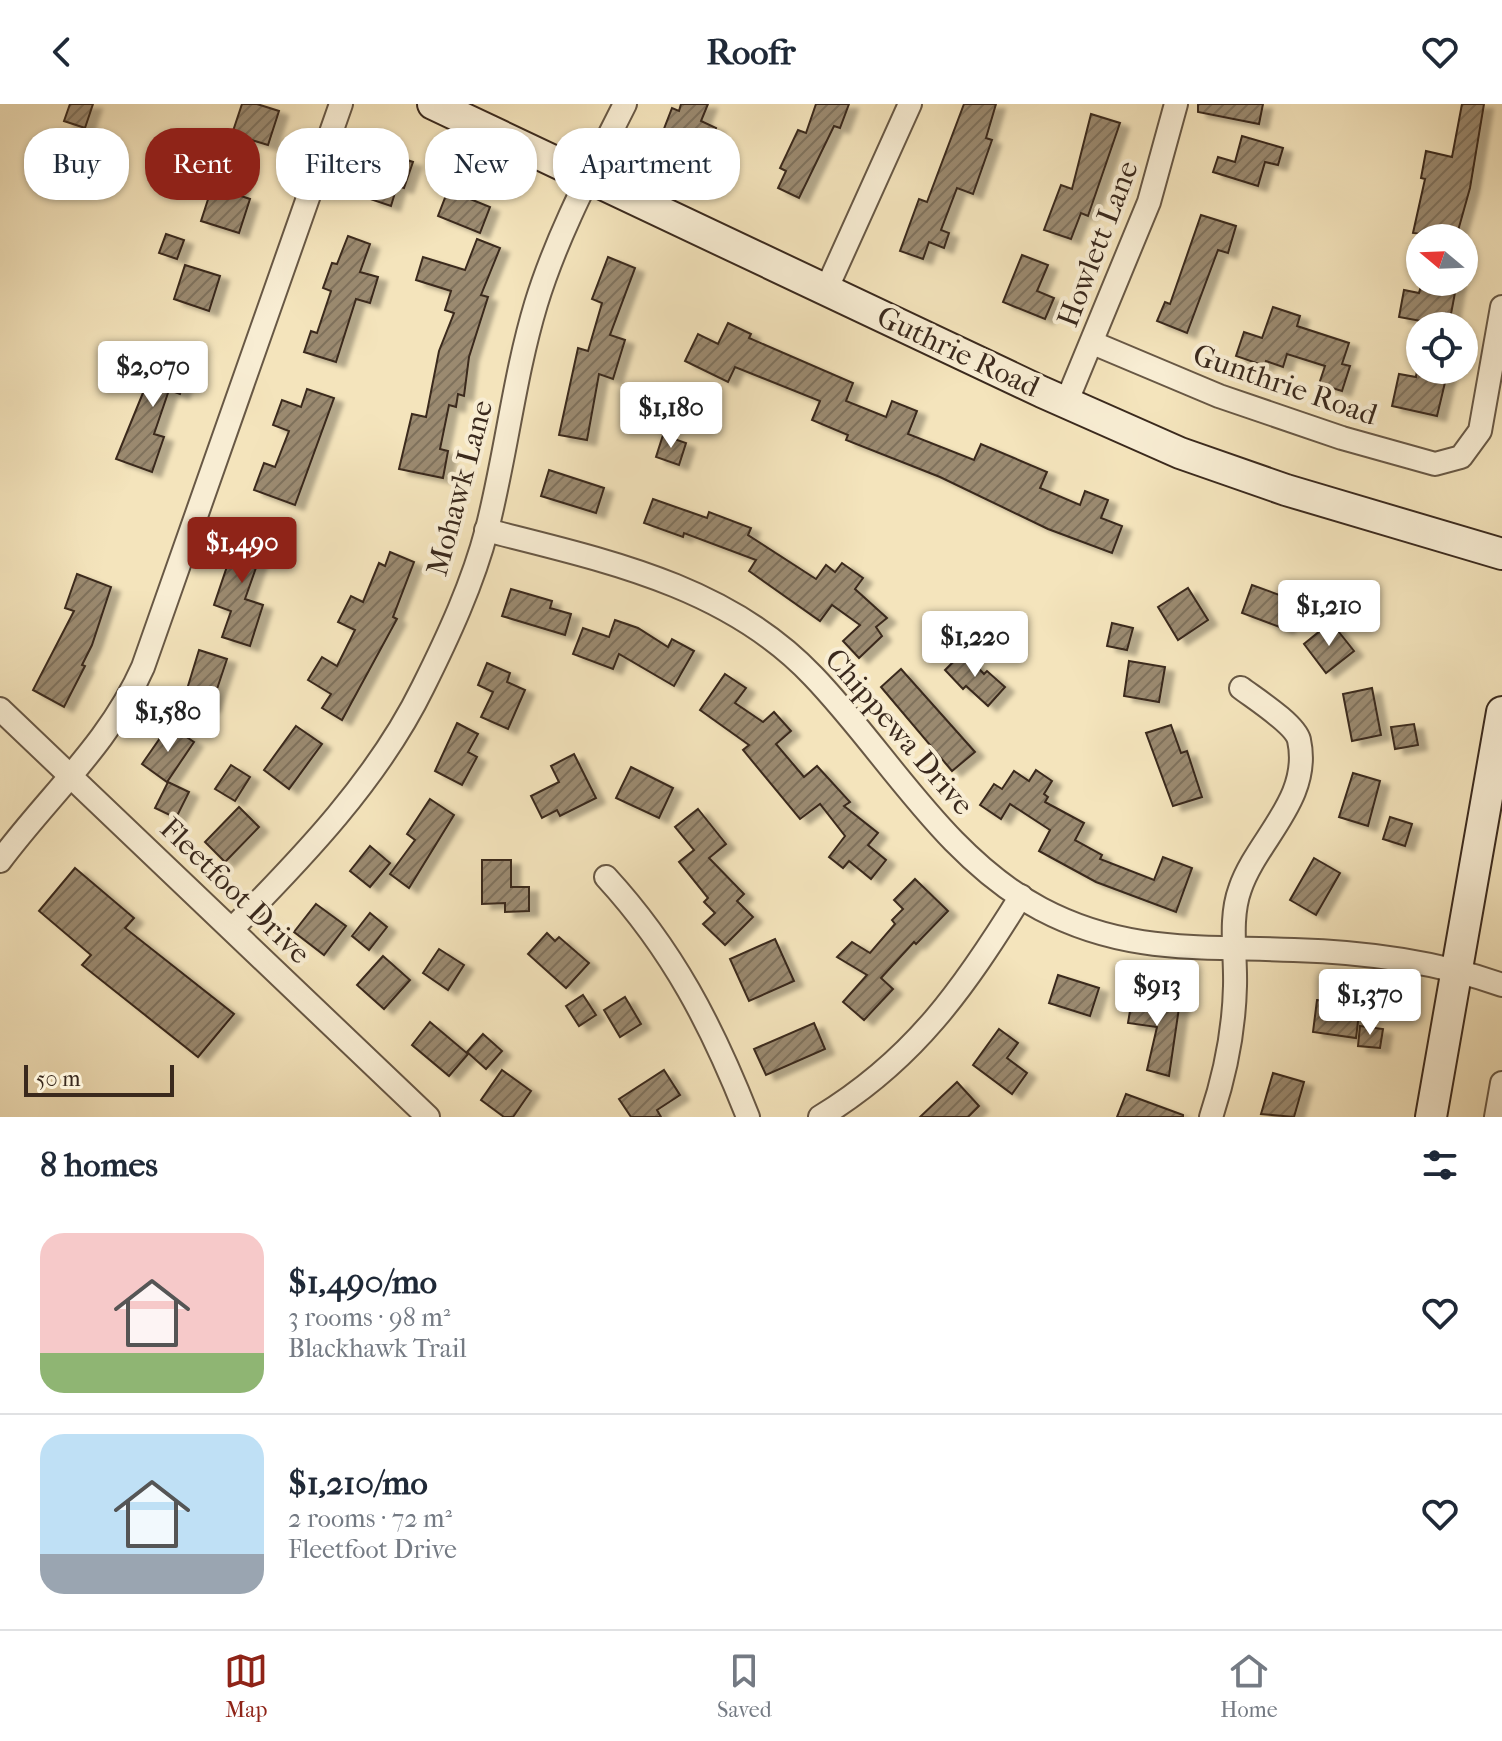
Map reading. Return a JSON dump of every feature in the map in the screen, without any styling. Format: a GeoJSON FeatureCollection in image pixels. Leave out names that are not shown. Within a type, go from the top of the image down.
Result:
{"type":"FeatureCollection","features":[{"type":"Feature","properties":{"kind":"street"},"geometry":{"type":"LineString","coordinates":[[0,861],[68,777],[96,749],[126,706],[143,667],[341,104]]}},
{"type":"Feature","properties":{"kind":"street","name":"Guthrie Road"},"geometry":{"type":"LineString","coordinates":[[433,104],[553,161]]}},
{"type":"Feature","properties":{"kind":"street","name":"Mohawk Lane"},"geometry":{"type":"LineString","coordinates":[[614,128],[625,104]]}},
{"type":"Feature","properties":{"kind":"street"},"geometry":{"type":"LineString","coordinates":[[826,290],[910,104]]}},
{"type":"Feature","properties":{"kind":"street","name":"Howlett Lane"},"geometry":{"type":"LineString","coordinates":[[1066,403],[1149,202],[1176,104]]}},
{"type":"Feature","properties":{"kind":"street","name":"Mohawk Lane"},"geometry":{"type":"LineString","coordinates":[[232,929],[306,850],[365,780],[423,689],[457,613],[486,530],[536,306],[548,269],[581,200]]}},
{"type":"Feature","properties":{"kind":"street","name":"Guthrie Road"},"geometry":{"type":"LineString","coordinates":[[635,200],[1066,403],[1180,453],[1502,554]]}},
{"type":"Feature","properties":{"kind":"street","name":"Gunthrie Road"},"geometry":{"type":"LineString","coordinates":[[1093,343],[1219,396],[1342,438],[1428,463],[1461,457],[1480,431],[1502,307]]}},
{"type":"Feature","properties":{"kind":"street","name":"Chippewa Drive"},"geometry":{"type":"LineString","coordinates":[[486,530],[620,564],[677,585],[750,624],[813,675],[945,831],[987,873],[1021,896],[1101,936],[1148,946],[1374,955],[1457,969],[1502,985]]}},
{"type":"Feature","properties":{"kind":"street"},"geometry":{"type":"LineString","coordinates":[[1211,1117],[1221,1089],[1233,1021],[1239,892],[1293,796],[1298,775],[1299,738],[1289,726],[1241,688]]}},
{"type":"Feature","properties":{"kind":"street","name":"Fleetfoot Drive"},"geometry":{"type":"LineString","coordinates":[[0,709],[428,1117]]}},
{"type":"Feature","properties":{"kind":"street"},"geometry":{"type":"LineString","coordinates":[[1431,1117],[1502,712]]}},
{"type":"Feature","properties":{"kind":"street"},"geometry":{"type":"LineString","coordinates":[[606,877],[640,914],[673,959],[703,1013],[748,1117]]}},
{"type":"Feature","properties":{"kind":"street"},"geometry":{"type":"LineString","coordinates":[[820,1117],[857,1095],[929,1031],[972,976],[1021,896]]}},
{"type":"Feature","properties":{"kind":"street"},"geometry":{"type":"LineString","coordinates":[[1496,1117],[1502,1083]]}},
{"type":"Feature","properties":{"kind":"building"},"geometry":{"type":"Polygon","coordinates":[[[70,104],[93,104],[85,128],[64,121],[70,104]]]}},
{"type":"Feature","properties":{"kind":"building"},"geometry":{"type":"Polygon","coordinates":[[[242,104],[257,104],[279,111],[268,145],[260,143],[260,128],[234,128],[242,104]]]}},
{"type":"Feature","properties":{"kind":"building"},"geometry":{"type":"Polygon","coordinates":[[[681,104],[708,104],[701,121],[716,128],[664,128],[672,108],[679,111],[681,104]]]}},
{"type":"Feature","properties":{"kind":"building"},"geometry":{"type":"Polygon","coordinates":[[[816,104],[849,104],[840,128],[834,126],[799,198],[778,188],[786,171],[780,168],[798,130],[806,133],[816,104]]]}},
{"type":"Feature","properties":{"kind":"building"},"geometry":{"type":"Polygon","coordinates":[[[964,104],[996,104],[986,138],[992,140],[973,194],[957,188],[941,230],[949,233],[944,248],[929,242],[923,259],[900,251],[919,199],[927,202],[964,104]]]}},
{"type":"Feature","properties":{"kind":"building"},"geometry":{"type":"Polygon","coordinates":[[[1198,104],[1263,104],[1259,124],[1198,112],[1198,104]]]}},
{"type":"Feature","properties":{"kind":"building"},"geometry":{"type":"Polygon","coordinates":[[[1462,104],[1484,104],[1470,188],[1460,224],[1415,224],[1425,179],[1421,178],[1426,151],[1452,157],[1462,104]]]}},
{"type":"Feature","properties":{"kind":"building"},"geometry":{"type":"Polygon","coordinates":[[[1091,114],[1120,123],[1088,216],[1081,213],[1071,239],[1044,230],[1061,185],[1072,189],[1091,114]]]}},
{"type":"Feature","properties":{"kind":"building"},"geometry":{"type":"Polygon","coordinates":[[[1242,136],[1283,148],[1278,165],[1265,162],[1258,186],[1213,172],[1218,157],[1235,162],[1242,136]]]}},
{"type":"Feature","properties":{"kind":"building"},"geometry":{"type":"Polygon","coordinates":[[[208,200],[250,200],[239,233],[201,221],[208,200]]]}},
{"type":"Feature","properties":{"kind":"building"},"geometry":{"type":"Polygon","coordinates":[[[373,200],[393,200],[391,206],[373,200]]]}},
{"type":"Feature","properties":{"kind":"building"},"geometry":{"type":"Polygon","coordinates":[[[444,200],[473,200],[490,207],[480,233],[438,216],[444,200]]]}},
{"type":"Feature","properties":{"kind":"building"},"geometry":{"type":"Polygon","coordinates":[[[1201,215],[1236,226],[1228,253],[1218,250],[1187,333],[1157,321],[1165,302],[1170,304],[1201,215]]]}},
{"type":"Feature","properties":{"kind":"building"},"geometry":{"type":"Polygon","coordinates":[[[166,234],[184,240],[177,259],[159,253],[166,234]]]}},
{"type":"Feature","properties":{"kind":"building"},"geometry":{"type":"Polygon","coordinates":[[[348,236],[370,244],[360,272],[378,277],[370,303],[356,299],[336,362],[304,352],[311,331],[317,333],[331,291],[323,288],[332,263],[337,264],[348,236]]]}},
{"type":"Feature","properties":{"kind":"building"},"geometry":{"type":"Polygon","coordinates":[[[477,239],[500,248],[481,295],[488,297],[469,357],[464,396],[458,394],[456,407],[449,405],[440,449],[448,451],[443,478],[399,469],[412,414],[426,417],[439,351],[454,313],[445,310],[451,291],[416,280],[423,257],[465,270],[477,239]]]}},
{"type":"Feature","properties":{"kind":"building"},"geometry":{"type":"Polygon","coordinates":[[[1022,255],[1048,265],[1037,291],[1054,298],[1045,319],[1003,302],[1022,255]]]}},
{"type":"Feature","properties":{"kind":"building"},"geometry":{"type":"Polygon","coordinates":[[[608,257],[635,268],[610,335],[625,340],[613,379],[599,374],[587,440],[559,435],[578,348],[588,351],[602,303],[592,299],[608,257]]]}},
{"type":"Feature","properties":{"kind":"building"},"geometry":{"type":"Polygon","coordinates":[[[185,265],[220,276],[209,311],[174,299],[185,265]]]}},
{"type":"Feature","properties":{"kind":"building"},"geometry":{"type":"Polygon","coordinates":[[[1404,290],[1406,296],[1454,296],[1451,312],[1406,312],[1406,318],[1399,317],[1404,290]]]}},
{"type":"Feature","properties":{"kind":"building"},"geometry":{"type":"Polygon","coordinates":[[[1273,307],[1300,316],[1297,326],[1349,343],[1342,364],[1350,366],[1342,391],[1319,384],[1325,366],[1287,354],[1283,367],[1266,361],[1265,366],[1236,356],[1244,332],[1262,338],[1273,307]]]}},
{"type":"Feature","properties":{"kind":"building"},"geometry":{"type":"Polygon","coordinates":[[[728,323],[751,334],[749,338],[853,383],[846,401],[886,417],[892,401],[917,411],[908,434],[974,460],[981,444],[1047,472],[1040,488],[1080,505],[1085,491],[1108,500],[1101,518],[1122,526],[1112,553],[1048,529],[940,477],[846,440],[848,435],[812,420],[820,401],[735,367],[728,382],[685,361],[698,334],[718,344],[728,323]]]}},
{"type":"Feature","properties":{"kind":"building"},"geometry":{"type":"Polygon","coordinates":[[[155,347],[191,358],[180,394],[169,390],[154,434],[164,437],[152,472],[116,459],[147,383],[144,382],[155,347]]]}},
{"type":"Feature","properties":{"kind":"building"},"geometry":{"type":"Polygon","coordinates":[[[1399,374],[1406,375],[1406,384],[1445,384],[1437,416],[1392,406],[1399,374]]]}},
{"type":"Feature","properties":{"kind":"building"},"geometry":{"type":"Polygon","coordinates":[[[307,389],[334,398],[295,505],[254,490],[264,463],[275,467],[289,431],[273,425],[282,400],[301,407],[307,389]]]}},
{"type":"Feature","properties":{"kind":"building"},"geometry":{"type":"Polygon","coordinates":[[[663,435],[686,443],[679,465],[656,457],[663,435]]]}},
{"type":"Feature","properties":{"kind":"building"},"geometry":{"type":"Polygon","coordinates":[[[549,470],[604,488],[596,513],[541,496],[549,470]]]}},
{"type":"Feature","properties":{"kind":"building"},"geometry":{"type":"Polygon","coordinates":[[[653,499],[707,518],[709,512],[751,528],[748,535],[816,579],[826,565],[835,572],[842,563],[863,578],[855,589],[887,618],[876,627],[882,636],[859,658],[843,641],[860,625],[832,605],[820,621],[749,571],[756,560],[684,533],[683,537],[644,523],[653,499]]]}},
{"type":"Feature","properties":{"kind":"building"},"geometry":{"type":"Polygon","coordinates":[[[242,522],[269,531],[245,599],[263,605],[250,646],[222,637],[231,611],[214,605],[242,522]]]}},
{"type":"Feature","properties":{"kind":"building"},"geometry":{"type":"Polygon","coordinates":[[[390,552],[414,562],[393,617],[397,619],[342,720],[322,708],[331,694],[308,680],[322,657],[337,666],[355,630],[338,622],[351,596],[363,602],[379,563],[385,566],[390,552]]]}},
{"type":"Feature","properties":{"kind":"building"},"geometry":{"type":"Polygon","coordinates":[[[77,574],[111,587],[92,645],[82,665],[85,666],[64,707],[33,690],[74,611],[65,608],[77,574]]]}},
{"type":"Feature","properties":{"kind":"building"},"geometry":{"type":"Polygon","coordinates":[[[1252,585],[1296,601],[1285,629],[1242,613],[1252,585]]]}},
{"type":"Feature","properties":{"kind":"building"},"geometry":{"type":"Polygon","coordinates":[[[1188,588],[1208,620],[1178,640],[1158,607],[1188,588]]]}},
{"type":"Feature","properties":{"kind":"building"},"geometry":{"type":"Polygon","coordinates":[[[511,589],[552,601],[550,608],[571,614],[565,635],[502,616],[511,589]]]}},
{"type":"Feature","properties":{"kind":"building"},"geometry":{"type":"Polygon","coordinates":[[[615,620],[638,628],[668,647],[672,639],[694,651],[674,686],[619,654],[613,669],[573,654],[583,628],[609,637],[615,620]]]}},
{"type":"Feature","properties":{"kind":"building"},"geometry":{"type":"Polygon","coordinates":[[[1331,622],[1354,651],[1326,673],[1304,644],[1331,622]]]}},
{"type":"Feature","properties":{"kind":"building"},"geometry":{"type":"Polygon","coordinates":[[[1112,623],[1133,628],[1127,650],[1107,646],[1112,623]]]}},
{"type":"Feature","properties":{"kind":"building"},"geometry":{"type":"Polygon","coordinates":[[[199,650],[227,659],[211,707],[184,699],[199,650]]]}},
{"type":"Feature","properties":{"kind":"building"},"geometry":{"type":"Polygon","coordinates":[[[963,652],[984,674],[987,671],[1005,687],[988,706],[966,686],[963,689],[945,670],[963,652]]]}},
{"type":"Feature","properties":{"kind":"building"},"geometry":{"type":"Polygon","coordinates":[[[1129,661],[1165,667],[1159,702],[1124,696],[1129,661]]]}},
{"type":"Feature","properties":{"kind":"building"},"geometry":{"type":"Polygon","coordinates":[[[487,663],[510,673],[507,682],[525,690],[508,729],[481,717],[493,692],[478,685],[487,663]]]}},
{"type":"Feature","properties":{"kind":"building"},"geometry":{"type":"Polygon","coordinates":[[[901,669],[975,752],[952,771],[881,687],[901,669]]]}},
{"type":"Feature","properties":{"kind":"building"},"geometry":{"type":"Polygon","coordinates":[[[725,674],[746,688],[735,703],[763,722],[774,712],[791,731],[776,744],[804,777],[817,766],[850,802],[844,806],[878,833],[868,845],[886,860],[871,879],[849,861],[843,868],[829,857],[845,836],[820,804],[800,819],[743,750],[749,745],[700,710],[725,674]]]}},
{"type":"Feature","properties":{"kind":"building"},"geometry":{"type":"Polygon","coordinates":[[[1372,688],[1381,735],[1352,741],[1343,694],[1372,688]]]}},
{"type":"Feature","properties":{"kind":"building"},"geometry":{"type":"Polygon","coordinates":[[[457,723],[478,734],[468,752],[477,757],[462,785],[435,771],[457,723]]]}},
{"type":"Feature","properties":{"kind":"building"},"geometry":{"type":"Polygon","coordinates":[[[1414,724],[1418,745],[1395,749],[1391,727],[1414,724]]]}},
{"type":"Feature","properties":{"kind":"building"},"geometry":{"type":"Polygon","coordinates":[[[1171,725],[1181,753],[1187,751],[1202,797],[1173,806],[1146,733],[1171,725]]]}},
{"type":"Feature","properties":{"kind":"building"},"geometry":{"type":"Polygon","coordinates":[[[296,726],[322,744],[289,789],[264,770],[296,726]]]}},
{"type":"Feature","properties":{"kind":"building"},"geometry":{"type":"Polygon","coordinates":[[[167,728],[173,728],[194,742],[167,782],[142,764],[167,728]]]}},
{"type":"Feature","properties":{"kind":"building"},"geometry":{"type":"Polygon","coordinates":[[[574,754],[596,798],[560,816],[557,810],[542,818],[531,796],[559,782],[551,766],[574,754]]]}},
{"type":"Feature","properties":{"kind":"building"},"geometry":{"type":"Polygon","coordinates":[[[231,765],[250,777],[235,801],[215,789],[231,765]]]}},
{"type":"Feature","properties":{"kind":"building"},"geometry":{"type":"Polygon","coordinates":[[[631,767],[673,788],[659,818],[616,798],[631,767]]]}},
{"type":"Feature","properties":{"kind":"building"},"geometry":{"type":"Polygon","coordinates":[[[1036,770],[1052,781],[1044,794],[1048,797],[1045,802],[1084,823],[1075,840],[1102,855],[1100,859],[1154,880],[1163,857],[1192,868],[1176,912],[1096,882],[1039,851],[1050,830],[1010,804],[1001,819],[980,805],[994,784],[1002,789],[1014,771],[1029,781],[1036,770]]]}},
{"type":"Feature","properties":{"kind":"building"},"geometry":{"type":"Polygon","coordinates":[[[1353,773],[1380,781],[1368,826],[1339,817],[1353,773]]]}},
{"type":"Feature","properties":{"kind":"building"},"geometry":{"type":"Polygon","coordinates":[[[168,782],[189,792],[176,818],[155,808],[168,782]]]}},
{"type":"Feature","properties":{"kind":"building"},"geometry":{"type":"Polygon","coordinates":[[[430,799],[454,815],[409,888],[390,874],[415,840],[407,834],[430,799]]]}},
{"type":"Feature","properties":{"kind":"building"},"geometry":{"type":"Polygon","coordinates":[[[239,807],[259,827],[225,862],[205,842],[239,807]]]}},
{"type":"Feature","properties":{"kind":"building"},"geometry":{"type":"Polygon","coordinates":[[[698,809],[726,844],[709,858],[744,894],[737,901],[753,917],[725,945],[703,924],[715,913],[704,902],[708,898],[679,862],[694,850],[675,827],[698,809]]]}},
{"type":"Feature","properties":{"kind":"building"},"geometry":{"type":"Polygon","coordinates":[[[1390,817],[1412,824],[1405,846],[1383,839],[1390,817]]]}},
{"type":"Feature","properties":{"kind":"building"},"geometry":{"type":"Polygon","coordinates":[[[370,846],[390,863],[370,887],[350,871],[370,846]]]}},
{"type":"Feature","properties":{"kind":"building"},"geometry":{"type":"Polygon","coordinates":[[[1314,858],[1340,873],[1316,915],[1290,900],[1314,858]]]}},
{"type":"Feature","properties":{"kind":"building"},"geometry":{"type":"Polygon","coordinates":[[[482,860],[511,860],[511,887],[529,887],[529,911],[505,912],[505,903],[482,904],[482,860]]]}},
{"type":"Feature","properties":{"kind":"building"},"geometry":{"type":"Polygon","coordinates":[[[75,868],[134,918],[125,928],[234,1014],[198,1057],[82,965],[91,955],[39,911],[75,868]]]}},
{"type":"Feature","properties":{"kind":"building"},"geometry":{"type":"Polygon","coordinates":[[[915,879],[948,911],[881,978],[893,989],[864,1020],[843,1002],[867,975],[837,957],[852,942],[870,953],[895,924],[892,920],[903,909],[894,900],[915,879]]]}},
{"type":"Feature","properties":{"kind":"building"},"geometry":{"type":"Polygon","coordinates":[[[316,904],[346,926],[324,955],[294,932],[316,904]]]}},
{"type":"Feature","properties":{"kind":"building"},"geometry":{"type":"Polygon","coordinates":[[[370,913],[387,927],[369,950],[352,936],[370,913]]]}},
{"type":"Feature","properties":{"kind":"building"},"geometry":{"type":"Polygon","coordinates":[[[547,933],[555,941],[559,937],[589,963],[566,988],[528,954],[547,933]]]}},
{"type":"Feature","properties":{"kind":"building"},"geometry":{"type":"Polygon","coordinates":[[[775,939],[794,981],[749,1001],[730,959],[775,939]]]}},
{"type":"Feature","properties":{"kind":"building"},"geometry":{"type":"Polygon","coordinates":[[[439,949],[464,965],[448,990],[423,973],[439,949]]]}},
{"type":"Feature","properties":{"kind":"building"},"geometry":{"type":"Polygon","coordinates":[[[383,956],[410,980],[384,1009],[357,985],[383,956]]]}},
{"type":"Feature","properties":{"kind":"building"},"geometry":{"type":"Polygon","coordinates":[[[1058,975],[1099,988],[1090,1016],[1049,1003],[1058,975]]]}},
{"type":"Feature","properties":{"kind":"building"},"geometry":{"type":"Polygon","coordinates":[[[1133,993],[1180,1001],[1169,1076],[1147,1070],[1157,1027],[1128,1023],[1133,993]]]}},
{"type":"Feature","properties":{"kind":"building"},"geometry":{"type":"Polygon","coordinates":[[[583,995],[596,1015],[579,1026],[566,1006],[583,995]]]}},
{"type":"Feature","properties":{"kind":"building"},"geometry":{"type":"Polygon","coordinates":[[[625,997],[641,1024],[620,1037],[604,1010],[625,997]]]}},
{"type":"Feature","properties":{"kind":"building"},"geometry":{"type":"Polygon","coordinates":[[[1317,1000],[1360,1005],[1356,1038],[1313,1032],[1317,1000]]]}},
{"type":"Feature","properties":{"kind":"building"},"geometry":{"type":"Polygon","coordinates":[[[430,1022],[468,1054],[449,1076],[412,1045],[430,1022]]]}},
{"type":"Feature","properties":{"kind":"building"},"geometry":{"type":"Polygon","coordinates":[[[814,1023],[825,1049],[766,1075],[754,1049],[814,1023]]]}},
{"type":"Feature","properties":{"kind":"building"},"geometry":{"type":"Polygon","coordinates":[[[1360,1026],[1383,1029],[1380,1048],[1358,1046],[1360,1026]]]}},
{"type":"Feature","properties":{"kind":"building"},"geometry":{"type":"Polygon","coordinates":[[[999,1029],[1018,1043],[1007,1058],[1027,1073],[1012,1094],[973,1065],[999,1029]]]}},
{"type":"Feature","properties":{"kind":"building"},"geometry":{"type":"Polygon","coordinates":[[[483,1034],[502,1051],[486,1069],[467,1052],[483,1034]]]}},
{"type":"Feature","properties":{"kind":"building"},"geometry":{"type":"Polygon","coordinates":[[[502,1070],[531,1091],[513,1117],[504,1117],[481,1100],[502,1070]]]}},
{"type":"Feature","properties":{"kind":"building"},"geometry":{"type":"Polygon","coordinates":[[[664,1070],[680,1095],[657,1110],[661,1117],[631,1117],[619,1099],[664,1070]]]}},
{"type":"Feature","properties":{"kind":"building"},"geometry":{"type":"Polygon","coordinates":[[[1273,1073],[1304,1082],[1294,1117],[1261,1114],[1273,1073]]]}},
{"type":"Feature","properties":{"kind":"building"},"geometry":{"type":"Polygon","coordinates":[[[957,1082],[979,1106],[968,1117],[920,1117],[957,1082]]]}},
{"type":"Feature","properties":{"kind":"building"},"geometry":{"type":"Polygon","coordinates":[[[1126,1094],[1183,1115],[1183,1117],[1117,1117],[1126,1094]]]}}]}
